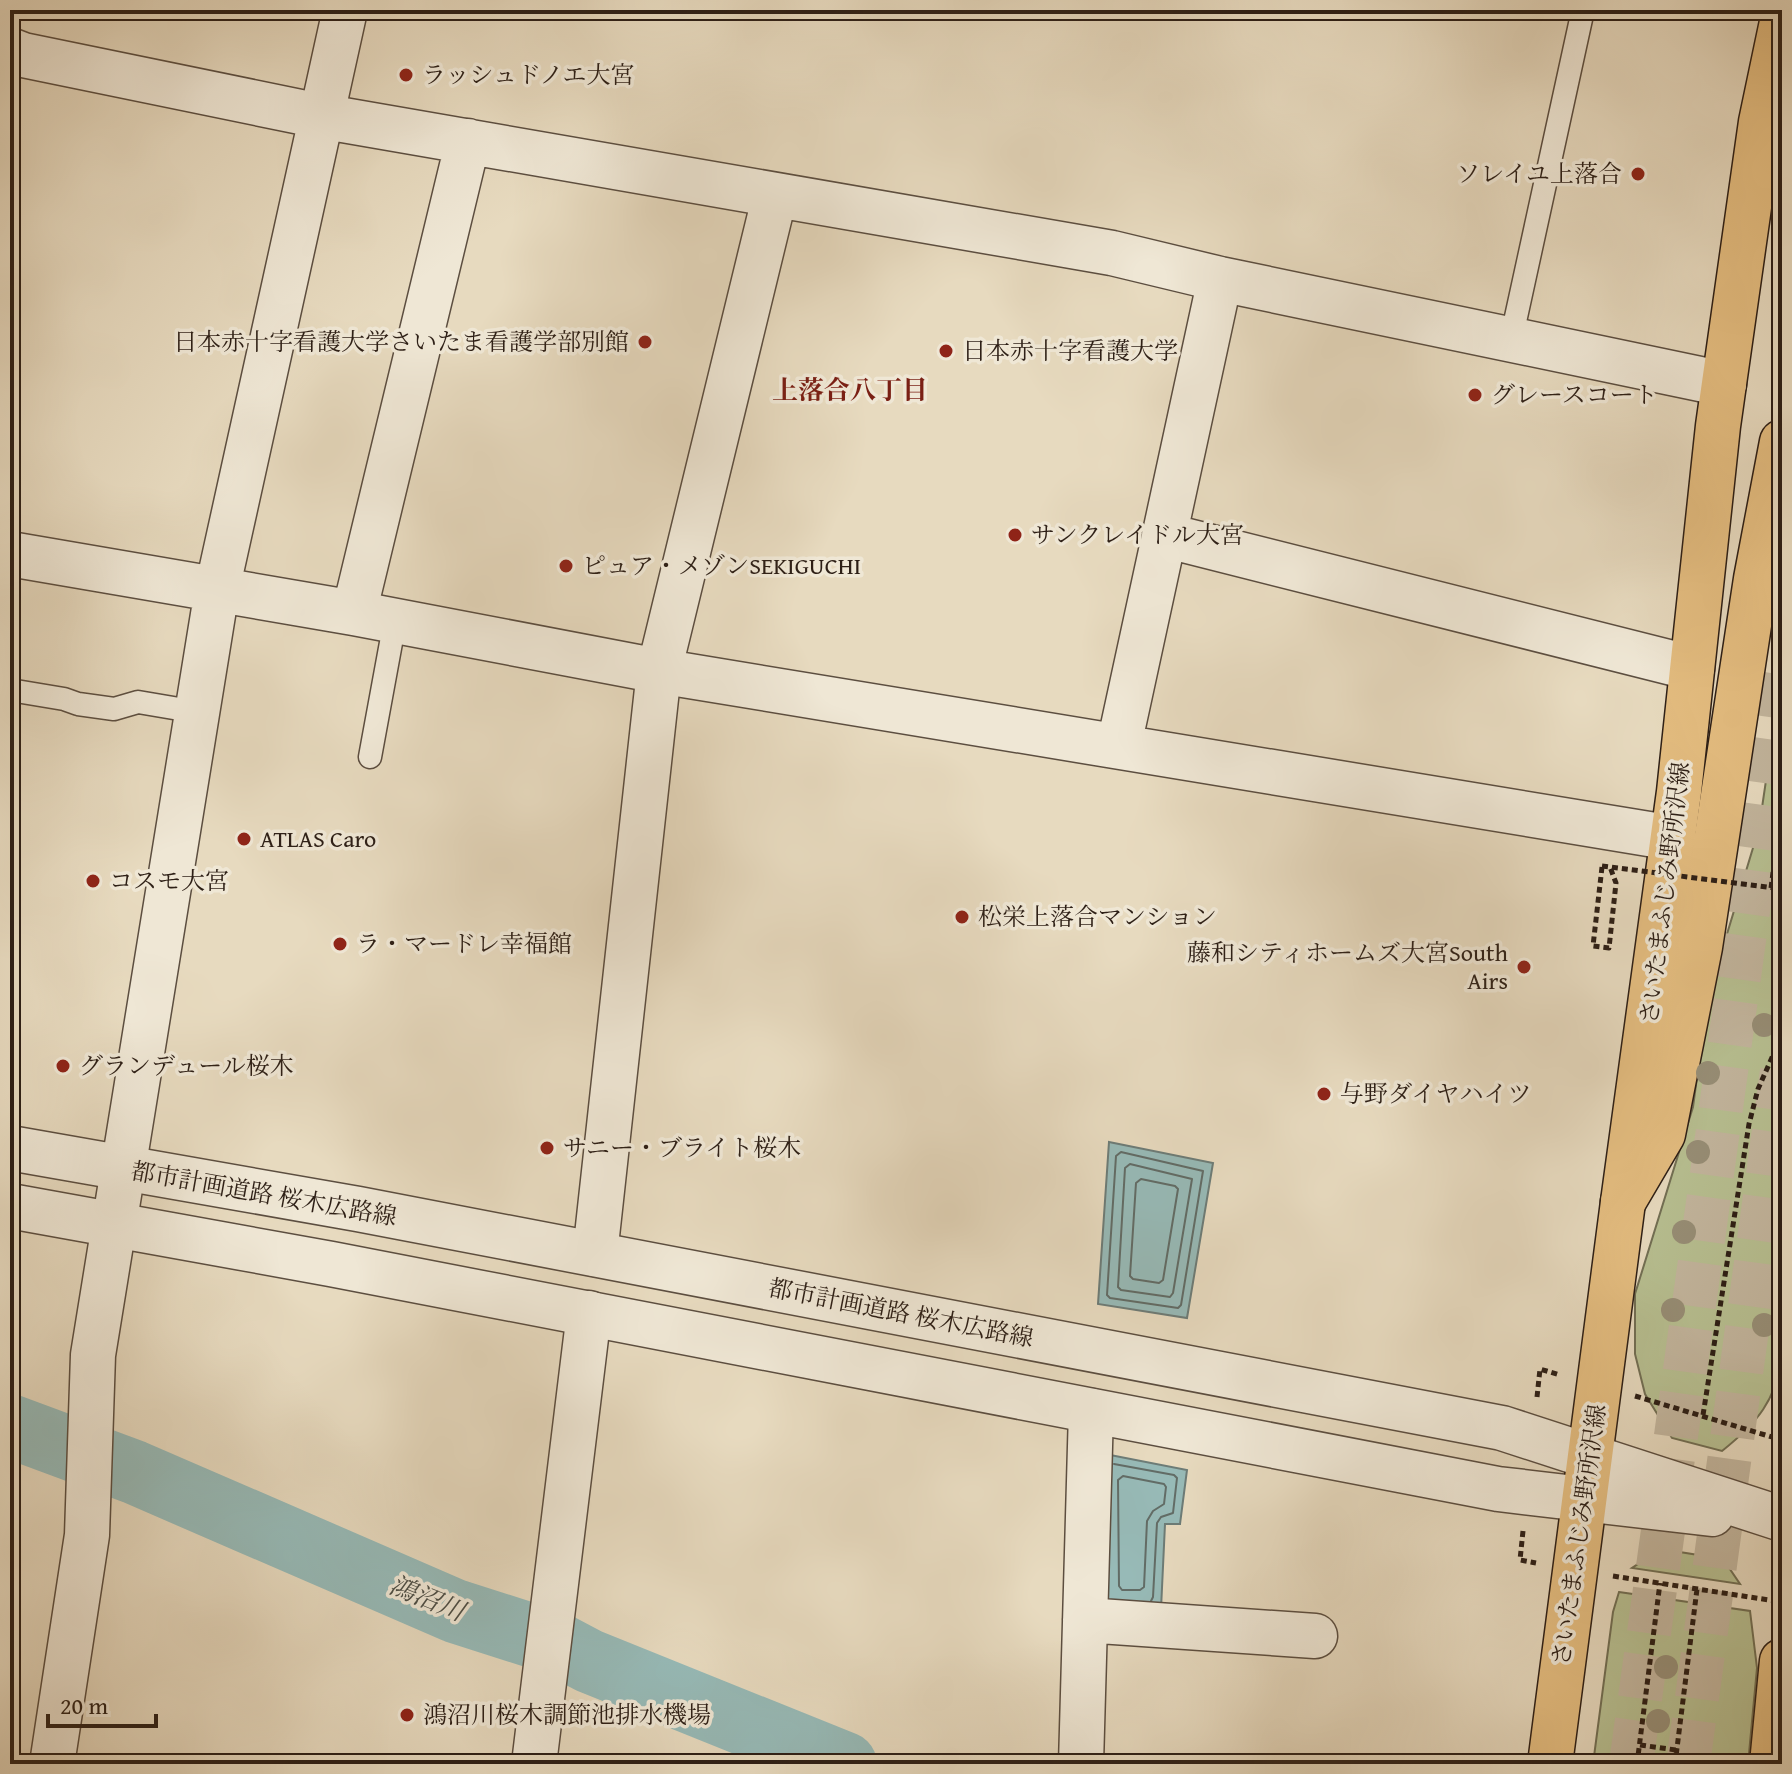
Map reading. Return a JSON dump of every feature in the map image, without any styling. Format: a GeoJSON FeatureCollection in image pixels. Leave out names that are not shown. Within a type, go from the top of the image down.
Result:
{"type":"FeatureCollection","features":[{"type":"Feature","properties":{"kind":"main road","name":"さいたまふじみ野所沢線"},"geometry":{"type":"LineString","coordinates":[[1550,1764],[1673,838],[1724,384],[1761,122],[1782,22]]}},
{"type":"Feature","properties":{"kind":"main road"},"geometry":{"type":"LineString","coordinates":[[1623,1202],[1663,1134],[1700,947],[1756,579],[1782,442]]}},
{"type":"Feature","properties":{"kind":"main road"},"geometry":{"type":"LineString","coordinates":[[1772,1764],[1782,1661]]}},
{"type":"Feature","properties":{"kind":"street"},"geometry":{"type":"LineString","coordinates":[[52,1764],[87,1535],[93,1355],[217,590],[345,10]]}},
{"type":"Feature","properties":{"kind":"street"},"geometry":{"type":"LineString","coordinates":[[10,50],[320,116],[1112,253],[1220,279],[1724,384]]}},
{"type":"Feature","properties":{"kind":"street"},"geometry":{"type":"LineString","coordinates":[[375,617],[468,141]]}},
{"type":"Feature","properties":{"kind":"street"},"geometry":{"type":"LineString","coordinates":[[595,1254],[659,671],[775,195]]}},
{"type":"Feature","properties":{"kind":"street"},"geometry":{"type":"LineString","coordinates":[[1119,745],[1220,279]]}},
{"type":"Feature","properties":{"kind":"street"},"geometry":{"type":"LineString","coordinates":[[1164,535],[1692,668]]}},
{"type":"Feature","properties":{"kind":"street"},"geometry":{"type":"LineString","coordinates":[[10,554],[375,617],[659,671],[1673,838]]}},
{"type":"Feature","properties":{"kind":"street","name":"都市計画道路 桜木広路線"},"geometry":{"type":"LineString","coordinates":[[10,1148],[358,1209],[1502,1428],[1590,1454],[1782,1520]]}},
{"type":"Feature","properties":{"kind":"street","name":"都市計画道路 桜木広路線"},"geometry":{"type":"LineString","coordinates":[[10,1206],[589,1313],[1498,1489],[1782,1520]]}},
{"type":"Feature","properties":{"kind":"street"},"geometry":{"type":"LineString","coordinates":[[534,1764],[589,1313]]}},
{"type":"Feature","properties":{"kind":"street"},"geometry":{"type":"LineString","coordinates":[[1081,1764],[1091,1411]]}},
{"type":"Feature","properties":{"kind":"street"},"geometry":{"type":"LineString","coordinates":[[1085,1620],[1315,1636]]}},
{"type":"Feature","properties":{"kind":"lane"},"geometry":{"type":"LineString","coordinates":[[1511,340],[1583,10]]}},
{"type":"Feature","properties":{"kind":"lane"},"geometry":{"type":"LineString","coordinates":[[370,757],[375,617]]}},
{"type":"Feature","properties":{"kind":"lane"},"geometry":{"type":"LineString","coordinates":[[10,690],[114,709],[138,702],[197,712]]}},
{"type":"Feature","properties":{"kind":"path"},"geometry":{"type":"LineString","coordinates":[[1771,888],[1779,851],[1782,800]]}},
{"type":"Feature","properties":{"kind":"path"},"geometry":{"type":"LineString","coordinates":[[1616,883],[1609,948],[1593,946],[1602,866],[1782,889]]}},
{"type":"Feature","properties":{"kind":"path"},"geometry":{"type":"LineString","coordinates":[[1703,1415],[1749,1124],[1758,1089],[1782,1035]]}},
{"type":"Feature","properties":{"kind":"path"},"geometry":{"type":"LineString","coordinates":[[1648,1400],[1782,1440]]}},
{"type":"Feature","properties":{"kind":"path"},"geometry":{"type":"LineString","coordinates":[[1626,1579],[1782,1602]]}},
{"type":"Feature","properties":{"kind":"path"},"geometry":{"type":"LineString","coordinates":[[1637,1764],[1660,1583]]}},
{"type":"Feature","properties":{"kind":"path"},"geometry":{"type":"LineString","coordinates":[[1675,1764],[1697,1589]]}},
{"type":"Feature","properties":{"kind":"path"},"geometry":{"type":"LineString","coordinates":[[1640,1745],[1676,1750]]}},
{"type":"Feature","properties":{"kind":"green space"},"geometry":{"type":"Polygon","coordinates":[[[1782,672],[1782,1354],[1770,1398],[1755,1420],[1722,1451],[1672,1438],[1645,1394],[1635,1354],[1635,1294],[1693,1107],[1708,997],[1759,828],[1782,672]]]}},
{"type":"Feature","properties":{"kind":"green space"},"geometry":{"type":"Polygon","coordinates":[[[1661,1549],[1723,1559],[1740,1584],[1632,1568],[1661,1549]]]}},
{"type":"Feature","properties":{"kind":"green space"},"geometry":{"type":"Polygon","coordinates":[[[1619,1592],[1750,1611],[1757,1668],[1748,1764],[1593,1764],[1613,1612],[1619,1592]]]}},
{"type":"Feature","properties":{"kind":"water"},"geometry":{"type":"Polygon","coordinates":[[[1109,1142],[1213,1163],[1187,1318],[1098,1304],[1109,1142]]]}},
{"type":"Feature","properties":{"kind":"water"},"geometry":{"type":"Polygon","coordinates":[[[1100,1453],[1187,1470],[1180,1524],[1165,1524],[1161,1609],[1101,1607],[1100,1453]]]}},
{"type":"Feature","properties":{"kind":"waterway","name":"鴻沼川"},"geometry":{"type":"LineString","coordinates":[[10,1426],[134,1472],[455,1611],[555,1643],[589,1661],[845,1764]]}},
{"type":"Feature","properties":{"kind":"tunnel"},"geometry":{"type":"LineString","coordinates":[[1631,1764],[1782,663]]}},
{"type":"Feature","properties":{"kind":"tunnel"},"geometry":{"type":"LineString","coordinates":[[1688,1764],[1782,1071]]}},
{"type":"Feature","properties":{"kind":"place","name":"ラッシュドノエ大宮"},"geometry":{"type":"Point","coordinates":[406,75]}},
{"type":"Feature","properties":{"kind":"place","name":"ソレイユ上落合"},"geometry":{"type":"Point","coordinates":[1638,174]}},
{"type":"Feature","properties":{"kind":"place","name":"日本赤十字看護大学さいたま看護学部別館"},"geometry":{"type":"Point","coordinates":[645,342]}},
{"type":"Feature","properties":{"kind":"place","name":"日本赤十字看護大学"},"geometry":{"type":"Point","coordinates":[946,351]}},
{"type":"Feature","properties":{"kind":"place","name":"グレースコート"},"geometry":{"type":"Point","coordinates":[1475,395]}},
{"type":"Feature","properties":{"kind":"place","name":"サンクレイドル大宮"},"geometry":{"type":"Point","coordinates":[1015,535]}},
{"type":"Feature","properties":{"kind":"place","name":"ピュア・メゾンSEKIGUCHI"},"geometry":{"type":"Point","coordinates":[566,566]}},
{"type":"Feature","properties":{"kind":"place","name":"ATLAS Caro"},"geometry":{"type":"Point","coordinates":[244,839]}},
{"type":"Feature","properties":{"kind":"place","name":"コスモ大宮"},"geometry":{"type":"Point","coordinates":[93,881]}},
{"type":"Feature","properties":{"kind":"place","name":"松栄上落合マンション"},"geometry":{"type":"Point","coordinates":[962,917]}},
{"type":"Feature","properties":{"kind":"place","name":"ラ・マードレ幸福館"},"geometry":{"type":"Point","coordinates":[340,944]}},
{"type":"Feature","properties":{"kind":"place","name":"藤和シティホームズ大宮South Airs"},"geometry":{"type":"Point","coordinates":[1524,967]}},
{"type":"Feature","properties":{"kind":"place","name":"グランデュール桜木"},"geometry":{"type":"Point","coordinates":[63,1066]}},
{"type":"Feature","properties":{"kind":"place","name":"与野ダイヤハイツ"},"geometry":{"type":"Point","coordinates":[1324,1094]}},
{"type":"Feature","properties":{"kind":"place","name":"サニー・ブライト桜木"},"geometry":{"type":"Point","coordinates":[547,1148]}},
{"type":"Feature","properties":{"kind":"place","name":"鴻沼川桜木調節池排水機場"},"geometry":{"type":"Point","coordinates":[407,1715]}},
{"type":"Feature","properties":{"kind":"district","name":"上落合八丁目"},"geometry":{"type":"Point","coordinates":[850,390]}}]}
